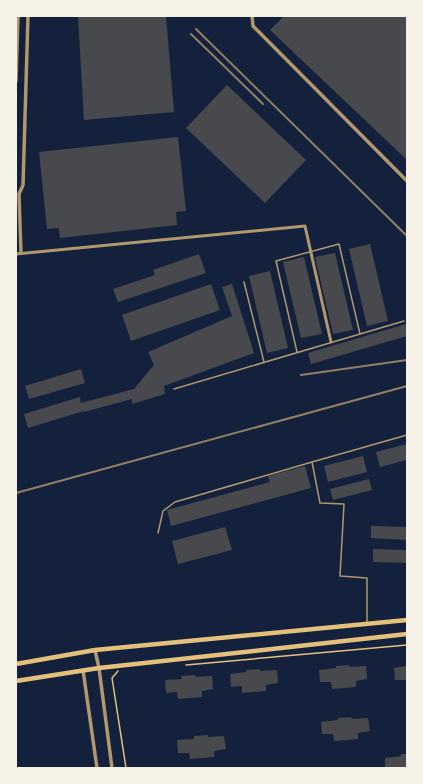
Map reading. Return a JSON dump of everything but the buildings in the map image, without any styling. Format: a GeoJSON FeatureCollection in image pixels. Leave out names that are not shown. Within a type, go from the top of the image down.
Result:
{"type":"FeatureCollection","features":[{"type":"Feature","properties":{"kind":"main road"},"geometry":{"type":"LineString","coordinates":[[16,664],[95,650],[407,620]]}},
{"type":"Feature","properties":{"kind":"main road"},"geometry":{"type":"LineString","coordinates":[[16,681],[99,668],[407,634]]}},
{"type":"Feature","properties":{"kind":"street"},"geometry":{"type":"LineString","coordinates":[[16,81],[18,16]]}},
{"type":"Feature","properties":{"kind":"street"},"geometry":{"type":"LineString","coordinates":[[21,253],[19,194],[23,185],[28,16]]}},
{"type":"Feature","properties":{"kind":"street"},"geometry":{"type":"LineString","coordinates":[[252,16],[253,26],[407,181]]}},
{"type":"Feature","properties":{"kind":"street"},"geometry":{"type":"LineString","coordinates":[[16,254],[305,226],[330,342]]}},
{"type":"Feature","properties":{"kind":"street"},"geometry":{"type":"LineString","coordinates":[[95,650],[99,668],[112,768]]}},
{"type":"Feature","properties":{"kind":"street"},"geometry":{"type":"LineString","coordinates":[[83,670],[97,768]]}},
{"type":"Feature","properties":{"kind":"lane"},"geometry":{"type":"LineString","coordinates":[[297,352],[276,261],[311,251],[339,244],[360,334]]}},
{"type":"Feature","properties":{"kind":"lane"},"geometry":{"type":"LineString","coordinates":[[244,282],[264,362]]}},
{"type":"Feature","properties":{"kind":"lane"},"geometry":{"type":"LineString","coordinates":[[174,389],[404,321]]}},
{"type":"Feature","properties":{"kind":"lane"},"geometry":{"type":"LineString","coordinates":[[158,533],[163,511],[175,502],[407,435]]}},
{"type":"Feature","properties":{"kind":"lane"},"geometry":{"type":"LineString","coordinates":[[312,462],[320,503],[344,504],[340,576],[367,578],[367,624]]}},
{"type":"Feature","properties":{"kind":"path"},"geometry":{"type":"LineString","coordinates":[[181,665],[407,646]]}},
{"type":"Feature","properties":{"kind":"path"},"geometry":{"type":"LineString","coordinates":[[118,666],[119,671],[112,678],[126,768]]}},
{"type":"Feature","properties":{"kind":"railway"},"geometry":{"type":"LineString","coordinates":[[196,29],[407,236]]}},
{"type":"Feature","properties":{"kind":"railway"},"geometry":{"type":"LineString","coordinates":[[191,34],[263,104]]}},
{"type":"Feature","properties":{"kind":"railway"},"geometry":{"type":"LineString","coordinates":[[301,375],[407,360]]}},
{"type":"Feature","properties":{"kind":"railway"},"geometry":{"type":"LineString","coordinates":[[16,493],[407,386]]}}]}
